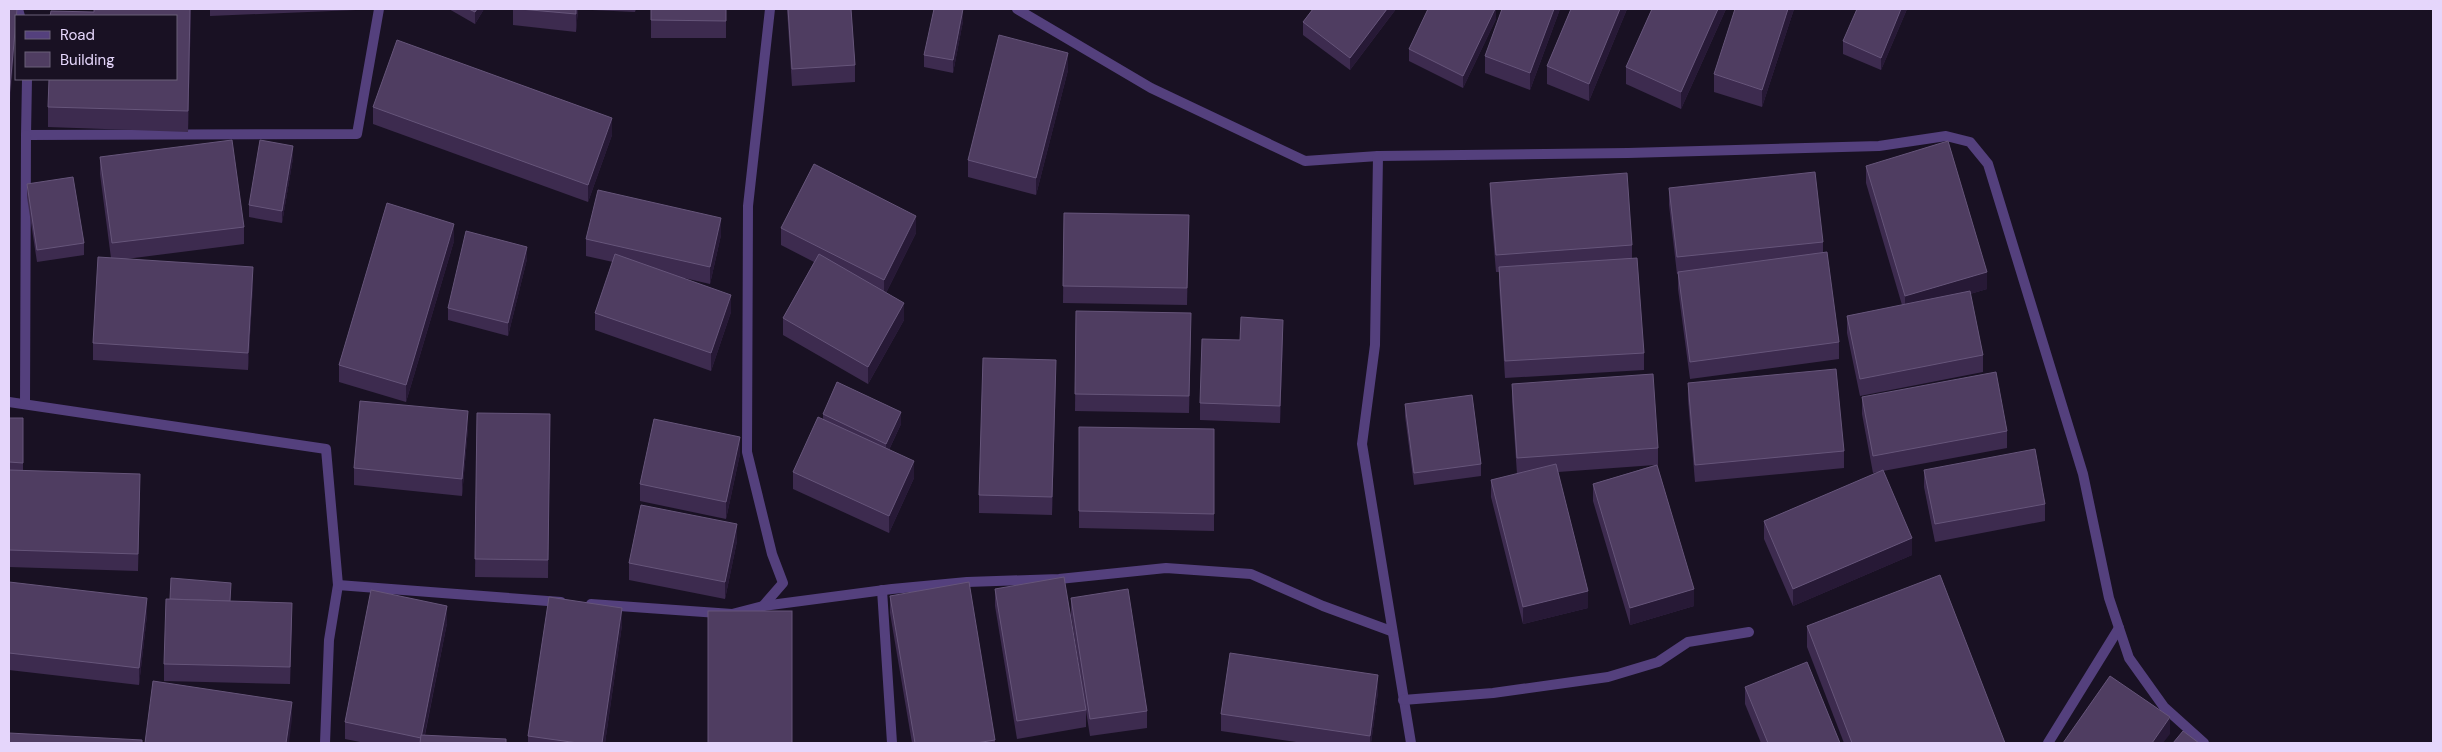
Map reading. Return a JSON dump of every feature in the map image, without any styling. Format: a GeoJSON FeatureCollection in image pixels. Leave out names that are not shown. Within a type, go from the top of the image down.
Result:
{"type":"FeatureCollection","features":[{"type":"Feature","properties":{"kind":"street"},"geometry":{"type":"LineString","coordinates":[[26,135],[358,134],[378,9]]}},
{"type":"Feature","properties":{"kind":"street"},"geometry":{"type":"LineString","coordinates":[[763,606],[783,583],[772,554],[747,452],[748,206],[770,9]]}},
{"type":"Feature","properties":{"kind":"street"},"geometry":{"type":"LineString","coordinates":[[1017,9],[1151,88],[1306,161],[1378,156],[1628,153],[1879,146],[1946,136],[1970,142],[1988,164],[2083,474],[2109,598],[2129,658],[2164,707],[2204,743]]}},
{"type":"Feature","properties":{"kind":"street"},"geometry":{"type":"LineString","coordinates":[[25,404],[27,80]]}},
{"type":"Feature","properties":{"kind":"street"},"geometry":{"type":"LineString","coordinates":[[1378,156],[1374,345],[1362,444],[1411,743]]}},
{"type":"Feature","properties":{"kind":"street"},"geometry":{"type":"LineString","coordinates":[[9,402],[326,449],[338,586],[329,640],[325,743]]}},
{"type":"Feature","properties":{"kind":"street"},"geometry":{"type":"LineString","coordinates":[[338,586],[732,614],[763,606],[882,590],[967,582],[1059,579],[1166,568],[1251,574],[1323,606],[1392,631]]}},
{"type":"Feature","properties":{"kind":"street"},"geometry":{"type":"LineString","coordinates":[[882,590],[892,743]]}},
{"type":"Feature","properties":{"kind":"street"},"geometry":{"type":"LineString","coordinates":[[2048,743],[2119,628]]}},
{"type":"Feature","properties":{"kind":"street"},"geometry":{"type":"LineString","coordinates":[[1403,700],[1493,693],[1608,677],[1658,662],[1688,642],[1749,632]]}},
{"type":"Feature","properties":{"kind":"building"},"geometry":{"type":"Polygon","coordinates":[[[9,9],[17,9],[15,15],[9,98],[9,9]]]}},
{"type":"Feature","properties":{"kind":"building"},"geometry":{"type":"Polygon","coordinates":[[[94,9],[190,9],[188,111],[48,107],[49,80],[178,80],[178,15],[50,15],[51,11],[94,12],[94,9]]]}},
{"type":"Feature","properties":{"kind":"building"},"geometry":{"type":"Polygon","coordinates":[[[520,9],[576,9],[576,14],[520,9]]]}},
{"type":"Feature","properties":{"kind":"building"},"geometry":{"type":"Polygon","coordinates":[[[651,9],[726,9],[726,21],[651,20],[651,9]]]}},
{"type":"Feature","properties":{"kind":"building"},"geometry":{"type":"Polygon","coordinates":[[[788,9],[851,9],[855,65],[792,69],[788,9]]]}},
{"type":"Feature","properties":{"kind":"building"},"geometry":{"type":"Polygon","coordinates":[[[934,9],[963,9],[953,60],[924,55],[934,9]]]}},
{"type":"Feature","properties":{"kind":"building"},"geometry":{"type":"Polygon","coordinates":[[[1313,9],[1387,9],[1350,58],[1303,22],[1313,9]]]}},
{"type":"Feature","properties":{"kind":"building"},"geometry":{"type":"Polygon","coordinates":[[[1428,9],[1495,9],[1463,76],[1409,49],[1428,9]]]}},
{"type":"Feature","properties":{"kind":"building"},"geometry":{"type":"Polygon","coordinates":[[[1502,9],[1554,9],[1530,73],[1485,56],[1502,9]]]}},
{"type":"Feature","properties":{"kind":"building"},"geometry":{"type":"Polygon","coordinates":[[[1571,9],[1620,9],[1589,84],[1547,66],[1571,9]]]}},
{"type":"Feature","properties":{"kind":"building"},"geometry":{"type":"Polygon","coordinates":[[[1652,9],[1718,9],[1681,92],[1626,67],[1652,9]]]}},
{"type":"Feature","properties":{"kind":"building"},"geometry":{"type":"Polygon","coordinates":[[[1735,9],[1788,9],[1762,90],[1714,74],[1735,9]]]}},
{"type":"Feature","properties":{"kind":"building"},"geometry":{"type":"Polygon","coordinates":[[[1857,9],[1901,9],[1881,58],[1843,41],[1857,9]]]}},
{"type":"Feature","properties":{"kind":"building"},"geometry":{"type":"Polygon","coordinates":[[[999,35],[1068,53],[1036,178],[968,160],[999,35]]]}},
{"type":"Feature","properties":{"kind":"building"},"geometry":{"type":"Polygon","coordinates":[[[397,40],[612,118],[588,185],[373,107],[397,40]]]}},
{"type":"Feature","properties":{"kind":"building"},"geometry":{"type":"Polygon","coordinates":[[[232,140],[244,227],[112,243],[100,157],[232,140]]]}},
{"type":"Feature","properties":{"kind":"building"},"geometry":{"type":"Polygon","coordinates":[[[260,140],[293,146],[282,211],[249,205],[260,140]]]}},
{"type":"Feature","properties":{"kind":"building"},"geometry":{"type":"Polygon","coordinates":[[[1948,141],[1987,272],[1905,296],[1866,166],[1948,141]]]}},
{"type":"Feature","properties":{"kind":"building"},"geometry":{"type":"Polygon","coordinates":[[[814,164],[916,216],[884,280],[781,228],[814,164]]]}},
{"type":"Feature","properties":{"kind":"building"},"geometry":{"type":"Polygon","coordinates":[[[1815,172],[1823,242],[1677,257],[1669,188],[1815,172]]]}},
{"type":"Feature","properties":{"kind":"building"},"geometry":{"type":"Polygon","coordinates":[[[1627,173],[1632,245],[1496,255],[1490,183],[1627,173]]]}},
{"type":"Feature","properties":{"kind":"building"},"geometry":{"type":"Polygon","coordinates":[[[73,177],[84,243],[37,250],[27,184],[73,177]]]}},
{"type":"Feature","properties":{"kind":"building"},"geometry":{"type":"Polygon","coordinates":[[[598,190],[721,218],[710,267],[586,239],[598,190]]]}},
{"type":"Feature","properties":{"kind":"building"},"geometry":{"type":"Polygon","coordinates":[[[387,203],[454,224],[406,385],[339,365],[387,203]]]}},
{"type":"Feature","properties":{"kind":"building"},"geometry":{"type":"Polygon","coordinates":[[[1064,213],[1189,215],[1187,288],[1063,286],[1064,213]]]}},
{"type":"Feature","properties":{"kind":"building"},"geometry":{"type":"Polygon","coordinates":[[[466,231],[527,247],[508,323],[448,308],[466,231]]]}},
{"type":"Feature","properties":{"kind":"building"},"geometry":{"type":"Polygon","coordinates":[[[1827,252],[1839,342],[1690,362],[1678,272],[1827,252]]]}},
{"type":"Feature","properties":{"kind":"building"},"geometry":{"type":"Polygon","coordinates":[[[615,254],[731,295],[711,353],[595,313],[615,254]]]}},
{"type":"Feature","properties":{"kind":"building"},"geometry":{"type":"Polygon","coordinates":[[[819,254],[904,303],[868,367],[783,318],[819,254]]]}},
{"type":"Feature","properties":{"kind":"building"},"geometry":{"type":"Polygon","coordinates":[[[98,257],[253,267],[248,353],[93,343],[98,257]]]}},
{"type":"Feature","properties":{"kind":"building"},"geometry":{"type":"Polygon","coordinates":[[[1637,258],[1644,353],[1505,361],[1499,267],[1637,258]]]}},
{"type":"Feature","properties":{"kind":"building"},"geometry":{"type":"Polygon","coordinates":[[[1970,291],[1983,355],[1860,379],[1847,316],[1970,291]]]}},
{"type":"Feature","properties":{"kind":"building"},"geometry":{"type":"Polygon","coordinates":[[[1076,311],[1191,313],[1189,396],[1075,394],[1076,311]]]}},
{"type":"Feature","properties":{"kind":"building"},"geometry":{"type":"Polygon","coordinates":[[[1241,317],[1283,320],[1280,406],[1200,403],[1202,339],[1240,340],[1241,317]]]}},
{"type":"Feature","properties":{"kind":"building"},"geometry":{"type":"Polygon","coordinates":[[[983,358],[1056,360],[1052,497],[979,495],[983,358]]]}},
{"type":"Feature","properties":{"kind":"building"},"geometry":{"type":"Polygon","coordinates":[[[1836,369],[1844,451],[1695,465],[1688,383],[1836,369]]]}},
{"type":"Feature","properties":{"kind":"building"},"geometry":{"type":"Polygon","coordinates":[[[1996,372],[2007,431],[1873,456],[1862,397],[1996,372]]]}},
{"type":"Feature","properties":{"kind":"building"},"geometry":{"type":"Polygon","coordinates":[[[1653,374],[1658,448],[1517,458],[1512,384],[1653,374]]]}},
{"type":"Feature","properties":{"kind":"building"},"geometry":{"type":"Polygon","coordinates":[[[837,382],[901,412],[886,444],[823,414],[837,382]]]}},
{"type":"Feature","properties":{"kind":"building"},"geometry":{"type":"Polygon","coordinates":[[[1472,395],[1481,464],[1414,473],[1405,404],[1472,395]]]}},
{"type":"Feature","properties":{"kind":"building"},"geometry":{"type":"Polygon","coordinates":[[[360,401],[468,411],[462,479],[354,468],[360,401]]]}},
{"type":"Feature","properties":{"kind":"building"},"geometry":{"type":"Polygon","coordinates":[[[477,413],[550,414],[548,560],[475,559],[477,413]]]}},
{"type":"Feature","properties":{"kind":"building"},"geometry":{"type":"Polygon","coordinates":[[[818,417],[914,461],[889,516],[793,472],[818,417]]]}},
{"type":"Feature","properties":{"kind":"building"},"geometry":{"type":"Polygon","coordinates":[[[9,418],[23,418],[23,463],[9,462],[9,418]]]}},
{"type":"Feature","properties":{"kind":"building"},"geometry":{"type":"Polygon","coordinates":[[[654,419],[740,437],[726,502],[640,484],[654,419]]]}},
{"type":"Feature","properties":{"kind":"building"},"geometry":{"type":"Polygon","coordinates":[[[1079,427],[1214,429],[1214,514],[1079,511],[1079,427]]]}},
{"type":"Feature","properties":{"kind":"building"},"geometry":{"type":"Polygon","coordinates":[[[2035,449],[2045,504],[1935,524],[1924,470],[2035,449]]]}},
{"type":"Feature","properties":{"kind":"building"},"geometry":{"type":"Polygon","coordinates":[[[1556,464],[1588,591],[1523,607],[1491,480],[1556,464]]]}},
{"type":"Feature","properties":{"kind":"building"},"geometry":{"type":"Polygon","coordinates":[[[1657,465],[1694,589],[1630,608],[1593,484],[1657,465]]]}},
{"type":"Feature","properties":{"kind":"building"},"geometry":{"type":"Polygon","coordinates":[[[9,470],[140,474],[138,554],[9,550],[9,470]]]}},
{"type":"Feature","properties":{"kind":"building"},"geometry":{"type":"Polygon","coordinates":[[[1883,470],[1912,538],[1793,589],[1764,521],[1883,470]]]}},
{"type":"Feature","properties":{"kind":"building"},"geometry":{"type":"Polygon","coordinates":[[[641,505],[737,524],[725,582],[629,563],[641,505]]]}},
{"type":"Feature","properties":{"kind":"building"},"geometry":{"type":"Polygon","coordinates":[[[1940,575],[2005,743],[1852,743],[1807,626],[1940,575]]]}},
{"type":"Feature","properties":{"kind":"building"},"geometry":{"type":"Polygon","coordinates":[[[1064,577],[1086,710],[1017,721],[995,589],[1064,577]]]}},
{"type":"Feature","properties":{"kind":"building"},"geometry":{"type":"Polygon","coordinates":[[[171,578],[231,583],[230,601],[170,599],[171,578]]]}},
{"type":"Feature","properties":{"kind":"building"},"geometry":{"type":"Polygon","coordinates":[[[9,582],[147,598],[139,668],[9,653],[9,582]]]}},
{"type":"Feature","properties":{"kind":"building"},"geometry":{"type":"Polygon","coordinates":[[[969,582],[995,740],[976,743],[915,743],[890,596],[969,582]]]}},
{"type":"Feature","properties":{"kind":"building"},"geometry":{"type":"Polygon","coordinates":[[[1128,589],[1147,711],[1090,719],[1071,598],[1128,589]]]}},
{"type":"Feature","properties":{"kind":"building"},"geometry":{"type":"Polygon","coordinates":[[[371,590],[447,606],[421,738],[345,722],[371,590]]]}},
{"type":"Feature","properties":{"kind":"building"},"geometry":{"type":"Polygon","coordinates":[[[549,597],[622,608],[602,743],[578,743],[528,736],[549,597]]]}},
{"type":"Feature","properties":{"kind":"building"},"geometry":{"type":"Polygon","coordinates":[[[166,599],[292,603],[290,667],[164,664],[166,599]]]}},
{"type":"Feature","properties":{"kind":"building"},"geometry":{"type":"Polygon","coordinates":[[[708,611],[792,611],[792,743],[708,743],[708,611]]]}},
{"type":"Feature","properties":{"kind":"building"},"geometry":{"type":"Polygon","coordinates":[[[1230,653],[1378,675],[1370,736],[1221,714],[1230,653]]]}},
{"type":"Feature","properties":{"kind":"building"},"geometry":{"type":"Polygon","coordinates":[[[1807,662],[1840,743],[1768,743],[1745,687],[1807,662]]]}},
{"type":"Feature","properties":{"kind":"building"},"geometry":{"type":"Polygon","coordinates":[[[2110,676],[2170,717],[2152,743],[2063,743],[2110,676]]]}},
{"type":"Feature","properties":{"kind":"building"},"geometry":{"type":"Polygon","coordinates":[[[153,681],[292,702],[286,743],[145,743],[153,681]]]}},
{"type":"Feature","properties":{"kind":"building"},"geometry":{"type":"Polygon","coordinates":[[[2183,731],[2199,743],[2173,743],[2183,731]]]}},
{"type":"Feature","properties":{"kind":"building"},"geometry":{"type":"Polygon","coordinates":[[[9,733],[142,740],[142,743],[9,743],[9,733]]]}},
{"type":"Feature","properties":{"kind":"building"},"geometry":{"type":"Polygon","coordinates":[[[421,735],[506,739],[506,743],[420,743],[421,735]]]}}]}
